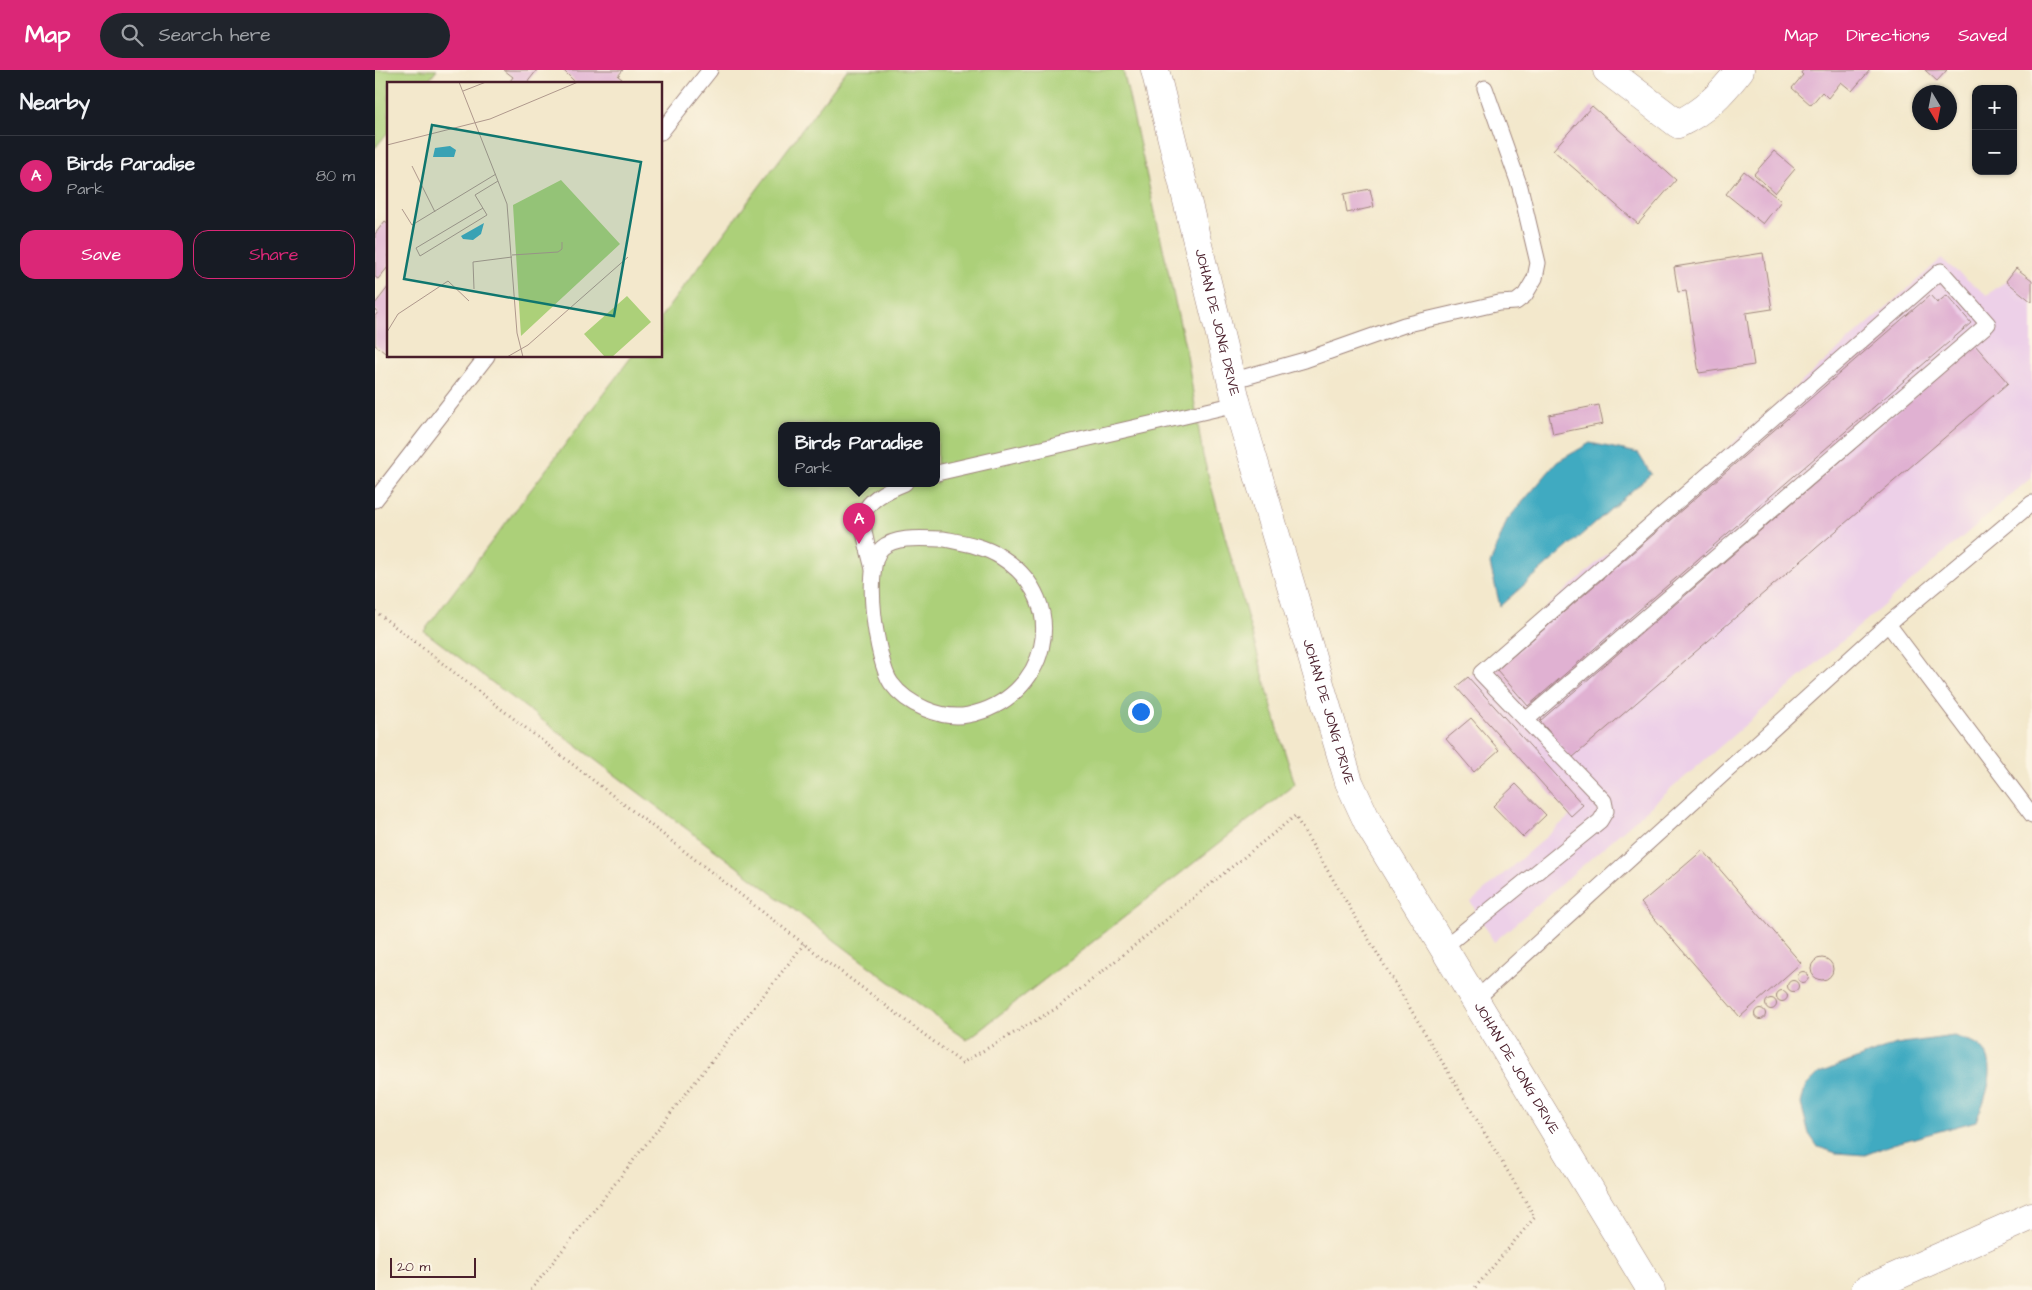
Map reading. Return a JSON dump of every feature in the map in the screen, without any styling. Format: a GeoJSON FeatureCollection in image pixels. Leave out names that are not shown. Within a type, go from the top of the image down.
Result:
{"type":"FeatureCollection","features":[{"type":"Feature","properties":{"kind":"street","name":"JOHAN DE JONG DRIVE"},"geometry":{"type":"LineString","coordinates":[[1155,70],[1234,393],[1349,782],[1369,825],[1651,1290]]}},
{"type":"Feature","properties":{"kind":"street"},"geometry":{"type":"LineString","coordinates":[[1607,70],[1678,124],[1707,108],[1719,97],[1740,70]]}},
{"type":"Feature","properties":{"kind":"street"},"geometry":{"type":"LineString","coordinates":[[1865,1290],[2032,1216]]}},
{"type":"Feature","properties":{"kind":"lane"},"geometry":{"type":"LineString","coordinates":[[663,129],[709,70]]}},
{"type":"Feature","properties":{"kind":"lane"},"geometry":{"type":"LineString","coordinates":[[940,472],[1234,393],[1305,360],[1404,325],[1499,303],[1516,302],[1525,295],[1535,278],[1538,263],[1520,187],[1485,88]]}},
{"type":"Feature","properties":{"kind":"lane"},"geometry":{"type":"LineString","coordinates":[[1443,948],[1600,821],[1606,811],[1604,801],[1481,674],[1941,271],[1988,324],[1526,720]]}},
{"type":"Feature","properties":{"kind":"lane"},"geometry":{"type":"LineString","coordinates":[[375,500],[485,358]]}},
{"type":"Feature","properties":{"kind":"lane"},"geometry":{"type":"LineString","coordinates":[[873,569],[876,556],[881,548],[900,540],[944,539],[980,546],[1002,557],[1022,574],[1041,607],[1045,623],[1041,655],[1031,675],[1016,692],[992,707],[967,715],[947,715],[925,709],[909,700],[891,683],[880,657],[876,635],[873,569],[862,518],[865,506],[873,498],[896,487]]}},
{"type":"Feature","properties":{"kind":"lane"},"geometry":{"type":"LineString","coordinates":[[1474,1001],[1888,624],[2032,503]]}},
{"type":"Feature","properties":{"kind":"lane"},"geometry":{"type":"LineString","coordinates":[[1888,624],[2032,815]]}},
{"type":"Feature","properties":{"kind":"path"},"geometry":{"type":"LineString","coordinates":[[375,611],[804,944],[962,1063],[1057,1008],[1295,816],[1535,1216],[1473,1290]]}},
{"type":"Feature","properties":{"kind":"path"},"geometry":{"type":"LineString","coordinates":[[531,1290],[804,944]]}},
{"type":"Feature","properties":{"kind":"shaded area"},"geometry":{"type":"Polygon","coordinates":[[[1941,259],[1987,295],[2006,281],[2016,268],[2032,280],[2032,477],[1494,942],[1471,902],[1570,816],[1456,687],[1941,259]]]}},
{"type":"Feature","properties":{"kind":"green space"},"geometry":{"type":"Polygon","coordinates":[[[375,70],[437,70],[428,82],[387,82],[387,133],[375,148],[375,70]]]}},
{"type":"Feature","properties":{"kind":"green space"},"geometry":{"type":"Polygon","coordinates":[[[847,70],[1123,70],[1187,355],[1203,456],[1281,740],[1295,784],[967,1040],[424,631],[630,358],[663,358],[663,314],[847,70]]]}},
{"type":"Feature","properties":{"kind":"water"},"geometry":{"type":"Polygon","coordinates":[[[1590,443],[1638,453],[1651,474],[1500,606],[1490,564],[1507,520],[1557,462],[1590,443]]]}},
{"type":"Feature","properties":{"kind":"water"},"geometry":{"type":"Polygon","coordinates":[[[1954,1036],[1977,1044],[1985,1051],[1989,1060],[1990,1070],[1987,1092],[1976,1121],[1893,1144],[1865,1155],[1836,1153],[1818,1147],[1809,1134],[1801,1104],[1805,1087],[1819,1073],[1896,1044],[1954,1036]]]}},
{"type":"Feature","properties":{"kind":"building"},"geometry":{"type":"Polygon","coordinates":[[[504,70],[537,70],[528,82],[509,82],[513,77],[504,70]]]}},
{"type":"Feature","properties":{"kind":"building"},"geometry":{"type":"Polygon","coordinates":[[[563,70],[623,70],[618,76],[622,79],[620,82],[575,82],[563,70]]]}},
{"type":"Feature","properties":{"kind":"building"},"geometry":{"type":"Polygon","coordinates":[[[1803,70],[1870,70],[1852,91],[1841,82],[1828,98],[1822,92],[1811,105],[1792,88],[1803,75],[1801,73],[1803,70]]]}},
{"type":"Feature","properties":{"kind":"building"},"geometry":{"type":"Polygon","coordinates":[[[1925,70],[1947,70],[1937,81],[1925,70]]]}},
{"type":"Feature","properties":{"kind":"building"},"geometry":{"type":"Polygon","coordinates":[[[1592,106],[1676,180],[1638,224],[1553,150],[1592,106]]]}},
{"type":"Feature","properties":{"kind":"building"},"geometry":{"type":"Polygon","coordinates":[[[1774,151],[1795,169],[1775,193],[1754,174],[1774,151]]]}},
{"type":"Feature","properties":{"kind":"building"},"geometry":{"type":"Polygon","coordinates":[[[1744,171],[1781,201],[1763,224],[1726,194],[1744,171]]]}},
{"type":"Feature","properties":{"kind":"building"},"geometry":{"type":"Polygon","coordinates":[[[1370,189],[1374,207],[1347,213],[1344,194],[1370,189]]]}},
{"type":"Feature","properties":{"kind":"building"},"geometry":{"type":"Polygon","coordinates":[[[385,221],[387,222],[387,268],[378,279],[375,277],[375,234],[385,221]]]}},
{"type":"Feature","properties":{"kind":"building"},"geometry":{"type":"Polygon","coordinates":[[[1763,253],[1772,309],[1746,313],[1754,365],[1699,373],[1686,291],[1678,292],[1674,267],[1763,253]]]}},
{"type":"Feature","properties":{"kind":"building"},"geometry":{"type":"Polygon","coordinates":[[[2016,268],[2032,280],[2032,302],[2006,281],[2016,268]]]}},
{"type":"Feature","properties":{"kind":"building"},"geometry":{"type":"Polygon","coordinates":[[[387,289],[387,354],[375,345],[375,316],[378,312],[375,310],[375,304],[387,289]]]}},
{"type":"Feature","properties":{"kind":"building"},"geometry":{"type":"Polygon","coordinates":[[[1930,295],[1937,303],[1947,295],[1971,323],[1528,706],[1497,670],[1930,295]]]}},
{"type":"Feature","properties":{"kind":"building"},"geometry":{"type":"Polygon","coordinates":[[[1975,345],[2008,383],[1572,758],[1540,721],[1975,345]]]}},
{"type":"Feature","properties":{"kind":"building"},"geometry":{"type":"Polygon","coordinates":[[[1599,405],[1603,424],[1553,434],[1549,415],[1599,405]]]}},
{"type":"Feature","properties":{"kind":"building"},"geometry":{"type":"Polygon","coordinates":[[[1468,677],[1583,805],[1571,816],[1456,687],[1468,677]]]}},
{"type":"Feature","properties":{"kind":"building"},"geometry":{"type":"Polygon","coordinates":[[[1471,718],[1499,750],[1474,772],[1446,739],[1471,718]]]}},
{"type":"Feature","properties":{"kind":"building"},"geometry":{"type":"Polygon","coordinates":[[[1516,784],[1546,815],[1523,837],[1493,806],[1516,784]]]}},
{"type":"Feature","properties":{"kind":"building"},"geometry":{"type":"Polygon","coordinates":[[[1703,850],[1801,963],[1740,1017],[1641,903],[1703,850]]]}},
{"type":"Feature","properties":{"kind":"building"},"geometry":{"type":"Polygon","coordinates":[[[1822,958],[1830,961],[1833,969],[1830,977],[1822,980],[1814,977],[1811,969],[1814,961],[1822,958]]]}},
{"type":"Feature","properties":{"kind":"building"},"geometry":{"type":"Polygon","coordinates":[[[1801,972],[1805,972],[1808,977],[1807,981],[1801,982],[1798,979],[1798,975],[1801,972]]]}},
{"type":"Feature","properties":{"kind":"building"},"geometry":{"type":"Polygon","coordinates":[[[1791,981],[1795,981],[1798,986],[1797,990],[1791,991],[1788,988],[1788,984],[1791,981]]]}},
{"type":"Feature","properties":{"kind":"building"},"geometry":{"type":"Polygon","coordinates":[[[1780,991],[1784,991],[1787,996],[1786,1000],[1780,1001],[1777,998],[1777,994],[1780,991]]]}},
{"type":"Feature","properties":{"kind":"building"},"geometry":{"type":"Polygon","coordinates":[[[1769,999],[1773,999],[1776,1004],[1775,1008],[1769,1009],[1766,1006],[1766,1002],[1769,999]]]}},
{"type":"Feature","properties":{"kind":"building"},"geometry":{"type":"Polygon","coordinates":[[[1758,1009],[1762,1009],[1765,1014],[1764,1018],[1758,1019],[1755,1016],[1755,1012],[1758,1009]]]}},
{"type":"Feature","properties":{"kind":"place","name":"Birds Paradise"},"geometry":{"type":"Point","coordinates":[859,544]}}]}
